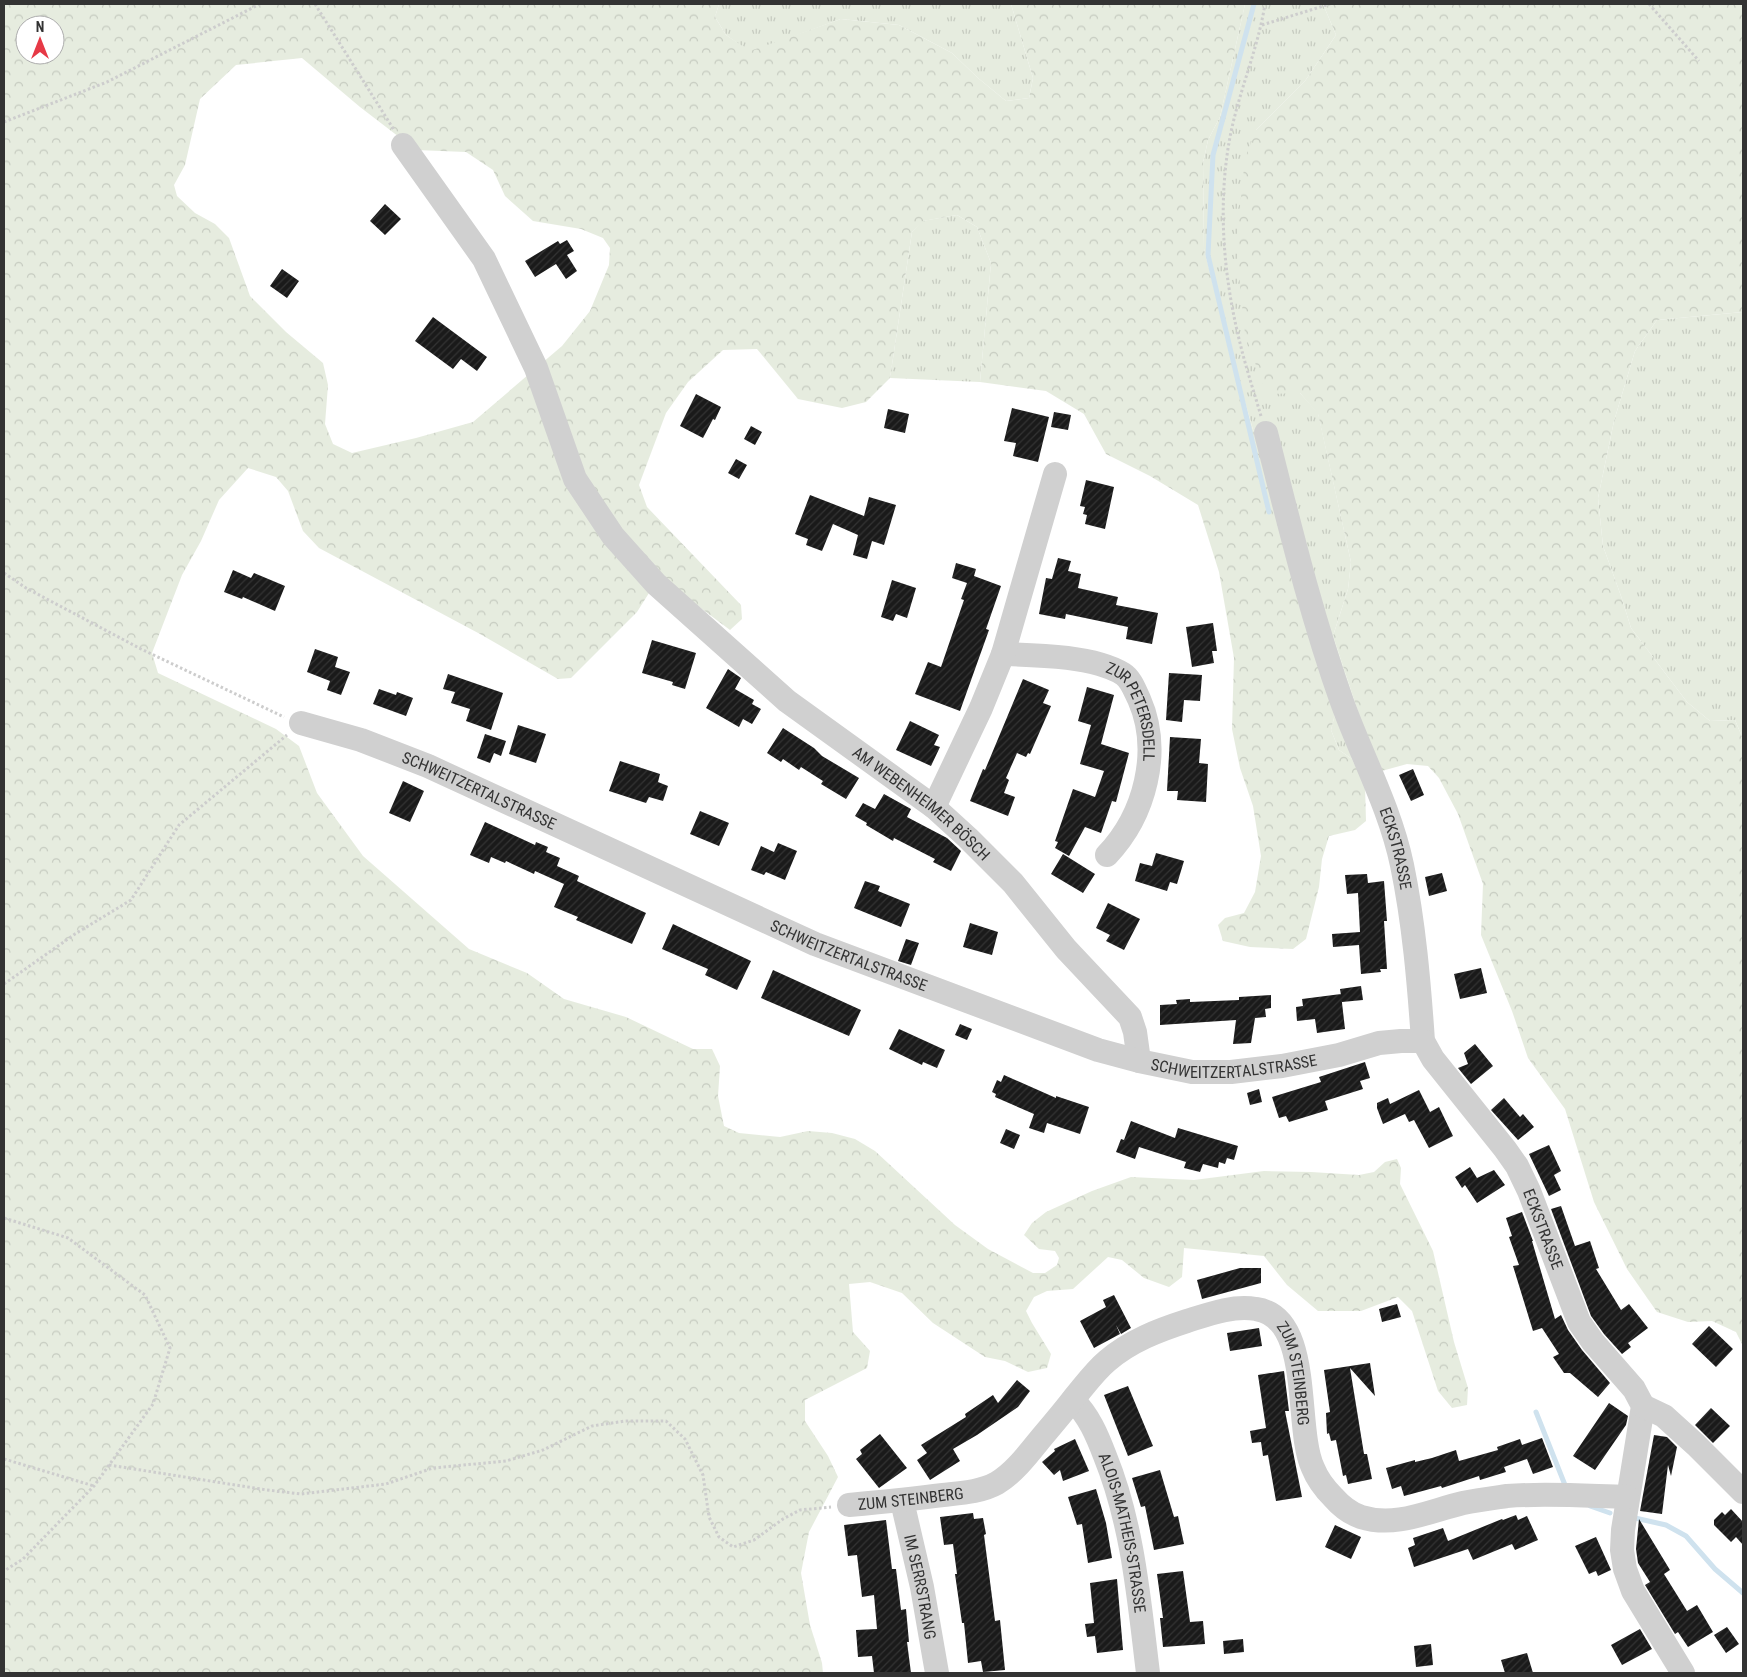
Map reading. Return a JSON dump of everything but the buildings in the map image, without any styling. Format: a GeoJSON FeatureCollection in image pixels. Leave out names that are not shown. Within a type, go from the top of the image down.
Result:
{"type":"FeatureCollection","features":[{"type":"Feature","properties":{"kind":"street","name":"AM WEBENHEIMER BÖSCH"},"geometry":{"type":"LineString","coordinates":[[403,145],[484,259],[536,368],[575,479],[613,536],[656,584],[787,702],[934,807],[968,838],[1013,883],[1066,949],[1130,1017],[1135,1032],[1139,1061]]}},
{"type":"Feature","properties":{"kind":"street","name":"ECKSTRASSE"},"geometry":{"type":"LineString","coordinates":[[1266,433],[1303,578],[1342,702],[1375,781],[1393,830],[1402,864],[1410,907],[1423,1041],[1433,1059],[1517,1166],[1529,1191],[1578,1322],[1593,1342],[1634,1388],[1643,1406]]}},
{"type":"Feature","properties":{"kind":"street"},"geometry":{"type":"LineString","coordinates":[[934,807],[981,708],[1003,654],[1055,474]]}},
{"type":"Feature","properties":{"kind":"street","name":"ZUR PETERSDELL"},"geometry":{"type":"LineString","coordinates":[[1003,654],[1038,655],[1109,667],[1125,675],[1135,690],[1144,711],[1150,740],[1150,768],[1143,794],[1131,821],[1118,844],[1107,855]]}},
{"type":"Feature","properties":{"kind":"street","name":"SCHWEITZERTALSTRASSE"},"geometry":{"type":"LineString","coordinates":[[301,723],[361,740],[428,766],[815,944],[1098,1050],[1192,1072],[1232,1072],[1282,1066],[1339,1055],[1380,1043],[1423,1041]]}},
{"type":"Feature","properties":{"kind":"street","name":"ZUM STEINBERG"},"geometry":{"type":"LineString","coordinates":[[849,1505],[902,1501],[975,1490],[995,1484],[1007,1476],[1023,1459],[1107,1361],[1130,1344],[1166,1328],[1210,1314],[1235,1309],[1255,1308],[1271,1313],[1283,1324],[1292,1344],[1312,1467],[1326,1490],[1336,1501],[1358,1516],[1377,1521],[1400,1520],[1464,1503],[1507,1496],[1543,1494],[1628,1497]]}},
{"type":"Feature","properties":{"kind":"street","name":"ALOIS-MATHEIS-STRASSE"},"geometry":{"type":"LineString","coordinates":[[1073,1400],[1084,1411],[1097,1435],[1111,1470],[1126,1518],[1136,1576],[1148,1673]]}},
{"type":"Feature","properties":{"kind":"street"},"geometry":{"type":"LineString","coordinates":[[1683,1673],[1633,1590],[1625,1569],[1622,1550],[1628,1497],[1643,1406],[1664,1416],[1743,1492]]}},
{"type":"Feature","properties":{"kind":"street","name":"IM SERRSTRANG"},"geometry":{"type":"LineString","coordinates":[[902,1501],[922,1587],[938,1673]]}},
{"type":"Feature","properties":{"kind":"path"},"geometry":{"type":"LineString","coordinates":[[4,122],[106,82],[260,4]]}},
{"type":"Feature","properties":{"kind":"path"},"geometry":{"type":"LineString","coordinates":[[315,4],[403,145]]}},
{"type":"Feature","properties":{"kind":"path"},"geometry":{"type":"LineString","coordinates":[[1265,4],[1262,25],[1231,132],[1224,178],[1224,244],[1229,285],[1240,343],[1266,433]]}},
{"type":"Feature","properties":{"kind":"path"},"geometry":{"type":"LineString","coordinates":[[1262,25],[1330,4]]}},
{"type":"Feature","properties":{"kind":"path"},"geometry":{"type":"LineString","coordinates":[[1649,4],[1699,61]]}},
{"type":"Feature","properties":{"kind":"path"},"geometry":{"type":"LineString","coordinates":[[4,573],[26,588],[142,649],[279,716],[301,723]]}},
{"type":"Feature","properties":{"kind":"path"},"geometry":{"type":"LineString","coordinates":[[4,984],[76,934],[131,900],[179,825],[301,723]]}},
{"type":"Feature","properties":{"kind":"path"},"geometry":{"type":"LineString","coordinates":[[4,1218],[68,1238],[145,1295],[170,1348],[154,1404],[94,1486],[23,1559],[4,1571]]}},
{"type":"Feature","properties":{"kind":"path"},"geometry":{"type":"LineString","coordinates":[[108,1465],[302,1494],[386,1484],[433,1468],[506,1461],[543,1450],[592,1426],[625,1421],[666,1421],[686,1439],[703,1475],[709,1517],[719,1537],[733,1547],[754,1540],[783,1519],[800,1510],[849,1505]]}},
{"type":"Feature","properties":{"kind":"path"},"geometry":{"type":"LineString","coordinates":[[4,1459],[94,1486]]}},
{"type":"Feature","properties":{"kind":"green space"},"geometry":{"type":"Polygon","coordinates":[[[4,4],[719,4],[715,17],[726,35],[750,51],[841,19],[899,25],[952,53],[1006,101],[1029,98],[1033,78],[1011,4],[1245,4],[1220,117],[1208,140],[1203,163],[1204,249],[1228,343],[1335,714],[1331,730],[1339,750],[1352,759],[1365,785],[1366,821],[1355,830],[1329,836],[1322,859],[1319,887],[1306,939],[1293,949],[1250,947],[1223,941],[1218,925],[1225,918],[1244,913],[1255,892],[1261,856],[1253,806],[1240,768],[1232,729],[1234,658],[1219,572],[1198,505],[1150,476],[1106,454],[1084,414],[1046,391],[980,382],[991,263],[977,227],[957,215],[923,221],[912,232],[890,378],[866,402],[842,408],[798,399],[757,349],[723,350],[688,382],[666,413],[639,485],[647,507],[741,605],[742,619],[730,630],[666,582],[649,593],[637,612],[571,678],[558,679],[480,634],[319,548],[303,531],[288,491],[276,477],[248,468],[219,500],[201,541],[182,575],[152,653],[158,673],[276,729],[299,746],[317,793],[363,856],[469,949],[527,973],[564,999],[626,1017],[693,1049],[712,1049],[720,1066],[718,1096],[724,1126],[739,1133],[780,1137],[808,1131],[832,1133],[855,1139],[875,1151],[955,1225],[988,1249],[1033,1273],[1045,1273],[1057,1265],[1059,1258],[1055,1251],[1039,1249],[1024,1235],[1032,1223],[1046,1212],[1092,1191],[1131,1177],[1194,1180],[1264,1171],[1359,1175],[1374,1172],[1385,1162],[1397,1159],[1401,1168],[1400,1184],[1433,1251],[1454,1342],[1468,1388],[1467,1405],[1452,1408],[1438,1391],[1412,1311],[1398,1297],[1361,1311],[1318,1311],[1287,1285],[1264,1256],[1184,1248],[1182,1277],[1169,1287],[1144,1278],[1122,1260],[1108,1257],[1073,1289],[1047,1291],[1034,1297],[1026,1311],[1051,1354],[1047,1368],[1028,1372],[1005,1361],[985,1357],[933,1323],[902,1293],[870,1282],[849,1284],[853,1332],[870,1351],[867,1368],[805,1400],[805,1421],[828,1456],[838,1477],[809,1532],[801,1573],[810,1625],[822,1663],[823,1673],[4,1673],[4,4]],[[302,58],[236,65],[200,99],[185,165],[174,185],[177,196],[195,213],[215,224],[229,238],[250,296],[286,332],[323,363],[328,385],[325,424],[333,444],[352,453],[473,422],[562,346],[590,311],[609,265],[610,248],[603,238],[581,229],[533,221],[505,196],[493,170],[466,152],[416,150],[360,107],[302,58]]]}},
{"type":"Feature","properties":{"kind":"green space"},"geometry":{"type":"Polygon","coordinates":[[[719,4],[1011,4],[1033,78],[1029,98],[1006,101],[952,53],[899,25],[841,19],[750,52],[726,35],[715,17],[719,4]]]}},
{"type":"Feature","properties":{"kind":"green space"},"geometry":{"type":"Polygon","coordinates":[[[1245,4],[1323,4],[1336,35],[1305,81],[1256,130],[1300,393],[1318,413],[1351,562],[1348,589],[1333,636],[1378,772],[1365,785],[1352,759],[1339,750],[1331,730],[1335,714],[1228,343],[1204,249],[1203,163],[1208,140],[1220,117],[1245,4]]]}},
{"type":"Feature","properties":{"kind":"green space"},"geometry":{"type":"Polygon","coordinates":[[[1323,4],[1743,4],[1743,312],[1657,320],[1635,351],[1614,421],[1598,498],[1603,546],[1631,628],[1687,702],[1710,721],[1735,720],[1743,739],[1743,1346],[1736,1332],[1712,1321],[1688,1322],[1657,1312],[1627,1269],[1594,1202],[1565,1109],[1528,1058],[1512,1011],[1481,935],[1483,884],[1458,814],[1439,778],[1428,766],[1407,764],[1378,772],[1333,636],[1348,589],[1351,562],[1318,414],[1300,393],[1266,394],[1245,334],[1236,245],[1245,158],[1256,130],[1305,81],[1336,35],[1323,4]]]}},
{"type":"Feature","properties":{"kind":"green space"},"geometry":{"type":"Polygon","coordinates":[[[957,215],[977,227],[991,263],[980,382],[890,378],[912,232],[922,221],[957,215]]]}},
{"type":"Feature","properties":{"kind":"green space"},"geometry":{"type":"Polygon","coordinates":[[[1743,312],[1743,739],[1735,720],[1710,721],[1687,702],[1631,628],[1603,546],[1598,498],[1614,421],[1635,351],[1657,320],[1743,312]]]}},
{"type":"Feature","properties":{"kind":"waterway"},"geometry":{"type":"LineString","coordinates":[[1254,4],[1213,155],[1208,255],[1269,512]]}},
{"type":"Feature","properties":{"kind":"waterway"},"geometry":{"type":"LineString","coordinates":[[1536,1412],[1565,1485]]}},
{"type":"Feature","properties":{"kind":"waterway"},"geometry":{"type":"LineString","coordinates":[[1590,1506],[1610,1513]]}},
{"type":"Feature","properties":{"kind":"waterway"},"geometry":{"type":"LineString","coordinates":[[1635,1518],[1666,1525],[1686,1536],[1715,1569],[1743,1593]]}}]}
